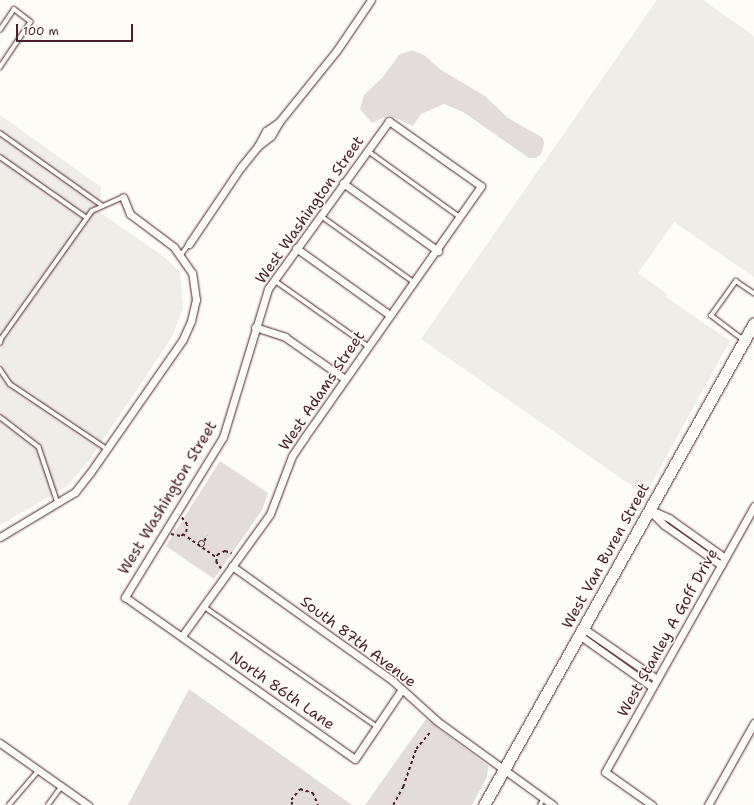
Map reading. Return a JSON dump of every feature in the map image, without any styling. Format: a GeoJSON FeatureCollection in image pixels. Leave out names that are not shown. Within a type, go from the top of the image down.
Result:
{"type":"FeatureCollection","features":[{"type":"Feature","properties":{"kind":"main road","name":"West Van Buren Street"},"geometry":{"type":"LineString","coordinates":[[484,805],[754,323]]}},
{"type":"Feature","properties":{"kind":"street"},"geometry":{"type":"LineString","coordinates":[[189,244],[258,146],[271,136],[279,122],[337,50],[371,0]]}},
{"type":"Feature","properties":{"kind":"street","name":"West Washington Street"},"geometry":{"type":"LineString","coordinates":[[125,597],[164,530],[223,437],[234,406],[255,327],[268,289],[343,182],[389,121],[481,186]]}},
{"type":"Feature","properties":{"kind":"street"},"geometry":{"type":"LineString","coordinates":[[343,182],[438,251]]}},
{"type":"Feature","properties":{"kind":"street","name":"West Adams Street"},"geometry":{"type":"LineString","coordinates":[[182,636],[270,514],[292,456],[390,315],[438,251],[481,186]]}},
{"type":"Feature","properties":{"kind":"street"},"geometry":{"type":"LineString","coordinates":[[0,537],[58,504],[74,492],[107,449],[183,338],[191,321],[196,300],[192,274],[181,255],[174,247],[130,214],[123,197]]}},
{"type":"Feature","properties":{"kind":"street"},"geometry":{"type":"LineString","coordinates":[[296,248],[390,315]]}},
{"type":"Feature","properties":{"kind":"street"},"geometry":{"type":"LineString","coordinates":[[255,327],[285,337],[345,379]]}},
{"type":"Feature","properties":{"kind":"street","name":"West Stanley A Goff Drive"},"geometry":{"type":"LineString","coordinates":[[652,805],[605,772],[754,506]]}},
{"type":"Feature","properties":{"kind":"street"},"geometry":{"type":"LineString","coordinates":[[649,510],[669,518],[725,558]]}},
{"type":"Feature","properties":{"kind":"street"},"geometry":{"type":"LineString","coordinates":[[649,510],[664,525],[721,565]]}},
{"type":"Feature","properties":{"kind":"street","name":"South 87th Avenue"},"geometry":{"type":"LineString","coordinates":[[232,566],[402,689],[437,721],[504,769],[542,802],[553,805]]}},
{"type":"Feature","properties":{"kind":"street","name":"North 86th Lane"},"geometry":{"type":"LineString","coordinates":[[125,597],[355,759],[402,689]]}},
{"type":"Feature","properties":{"kind":"street"},"geometry":{"type":"LineString","coordinates":[[581,632],[657,679]]}},
{"type":"Feature","properties":{"kind":"street"},"geometry":{"type":"LineString","coordinates":[[581,632],[652,687]]}},
{"type":"Feature","properties":{"kind":"street"},"geometry":{"type":"LineString","coordinates":[[708,805],[754,723]]}},
{"type":"Feature","properties":{"kind":"street"},"geometry":{"type":"LineString","coordinates":[[0,743],[88,805]]}},
{"type":"Feature","properties":{"kind":"lane"},"geometry":{"type":"LineString","coordinates":[[0,30],[14,9],[31,22],[1,63],[0,68]]}},
{"type":"Feature","properties":{"kind":"lane"},"geometry":{"type":"LineString","coordinates":[[0,133],[103,206]]}},
{"type":"Feature","properties":{"kind":"lane"},"geometry":{"type":"LineString","coordinates":[[367,150],[460,217]]}},
{"type":"Feature","properties":{"kind":"lane"},"geometry":{"type":"LineString","coordinates":[[0,157],[87,218]]}},
{"type":"Feature","properties":{"kind":"lane"},"geometry":{"type":"LineString","coordinates":[[0,343],[0,339],[92,211],[123,197]]}},
{"type":"Feature","properties":{"kind":"lane"},"geometry":{"type":"LineString","coordinates":[[320,215],[414,282]]}},
{"type":"Feature","properties":{"kind":"lane"},"geometry":{"type":"LineString","coordinates":[[181,255],[189,244]]}},
{"type":"Feature","properties":{"kind":"lane"},"geometry":{"type":"LineString","coordinates":[[274,280],[368,346]]}},
{"type":"Feature","properties":{"kind":"lane"},"geometry":{"type":"LineString","coordinates":[[744,340],[711,316],[736,281],[754,293]]}},
{"type":"Feature","properties":{"kind":"lane"},"geometry":{"type":"LineString","coordinates":[[0,368],[10,384],[107,449]]}},
{"type":"Feature","properties":{"kind":"lane"},"geometry":{"type":"LineString","coordinates":[[0,416],[36,442],[58,504]]}},
{"type":"Feature","properties":{"kind":"lane"},"geometry":{"type":"LineString","coordinates":[[204,606],[377,727]]}},
{"type":"Feature","properties":{"kind":"lane"},"geometry":{"type":"LineString","coordinates":[[9,805],[39,770]]}},
{"type":"Feature","properties":{"kind":"lane"},"geometry":{"type":"LineString","coordinates":[[48,805],[62,786]]}},
{"type":"Feature","properties":{"kind":"path"},"geometry":{"type":"LineString","coordinates":[[164,530],[174,536],[183,534],[187,530],[186,522],[175,514]]}},
{"type":"Feature","properties":{"kind":"path"},"geometry":{"type":"LineString","coordinates":[[183,534],[216,558],[217,566],[227,573]]}},
{"type":"Feature","properties":{"kind":"path"},"geometry":{"type":"LineString","coordinates":[[200,546],[199,542],[203,541],[207,536]]}},
{"type":"Feature","properties":{"kind":"path"},"geometry":{"type":"LineString","coordinates":[[198,549],[200,546],[204,545],[203,541]]}},
{"type":"Feature","properties":{"kind":"path"},"geometry":{"type":"LineString","coordinates":[[216,558],[225,551],[239,557]]}},
{"type":"Feature","properties":{"kind":"path"},"geometry":{"type":"LineString","coordinates":[[393,805],[403,787],[416,749],[431,731]]}},
{"type":"Feature","properties":{"kind":"path"},"geometry":{"type":"LineString","coordinates":[[292,805],[291,800],[300,789],[313,793],[318,805]]}},
{"type":"Feature","properties":{"kind":"shaded area"},"geometry":{"type":"Polygon","coordinates":[[[657,0],[703,0],[754,36],[754,277],[674,222],[638,273],[667,294],[666,297],[730,341],[645,495],[421,339],[657,0]]]}},
{"type":"Feature","properties":{"kind":"shaded area"},"geometry":{"type":"Polygon","coordinates":[[[412,50],[424,55],[441,70],[485,96],[508,118],[543,138],[544,144],[541,154],[536,158],[529,158],[463,112],[444,104],[421,114],[413,126],[389,115],[372,123],[360,109],[364,95],[383,77],[399,55],[412,50]]]}},
{"type":"Feature","properties":{"kind":"shaded area"},"geometry":{"type":"Polygon","coordinates":[[[0,115],[101,187],[99,212],[163,256],[180,272],[183,308],[172,337],[88,462],[67,486],[0,525],[0,115]]]}},
{"type":"Feature","properties":{"kind":"shaded area"},"geometry":{"type":"Polygon","coordinates":[[[220,461],[268,493],[262,510],[214,579],[166,546],[220,461]]]}},
{"type":"Feature","properties":{"kind":"shaded area"},"geometry":{"type":"Polygon","coordinates":[[[189,689],[352,805],[128,805],[189,689]]]}},
{"type":"Feature","properties":{"kind":"shaded area"},"geometry":{"type":"Polygon","coordinates":[[[426,719],[488,766],[487,777],[472,805],[365,805],[426,719]]]}}]}
